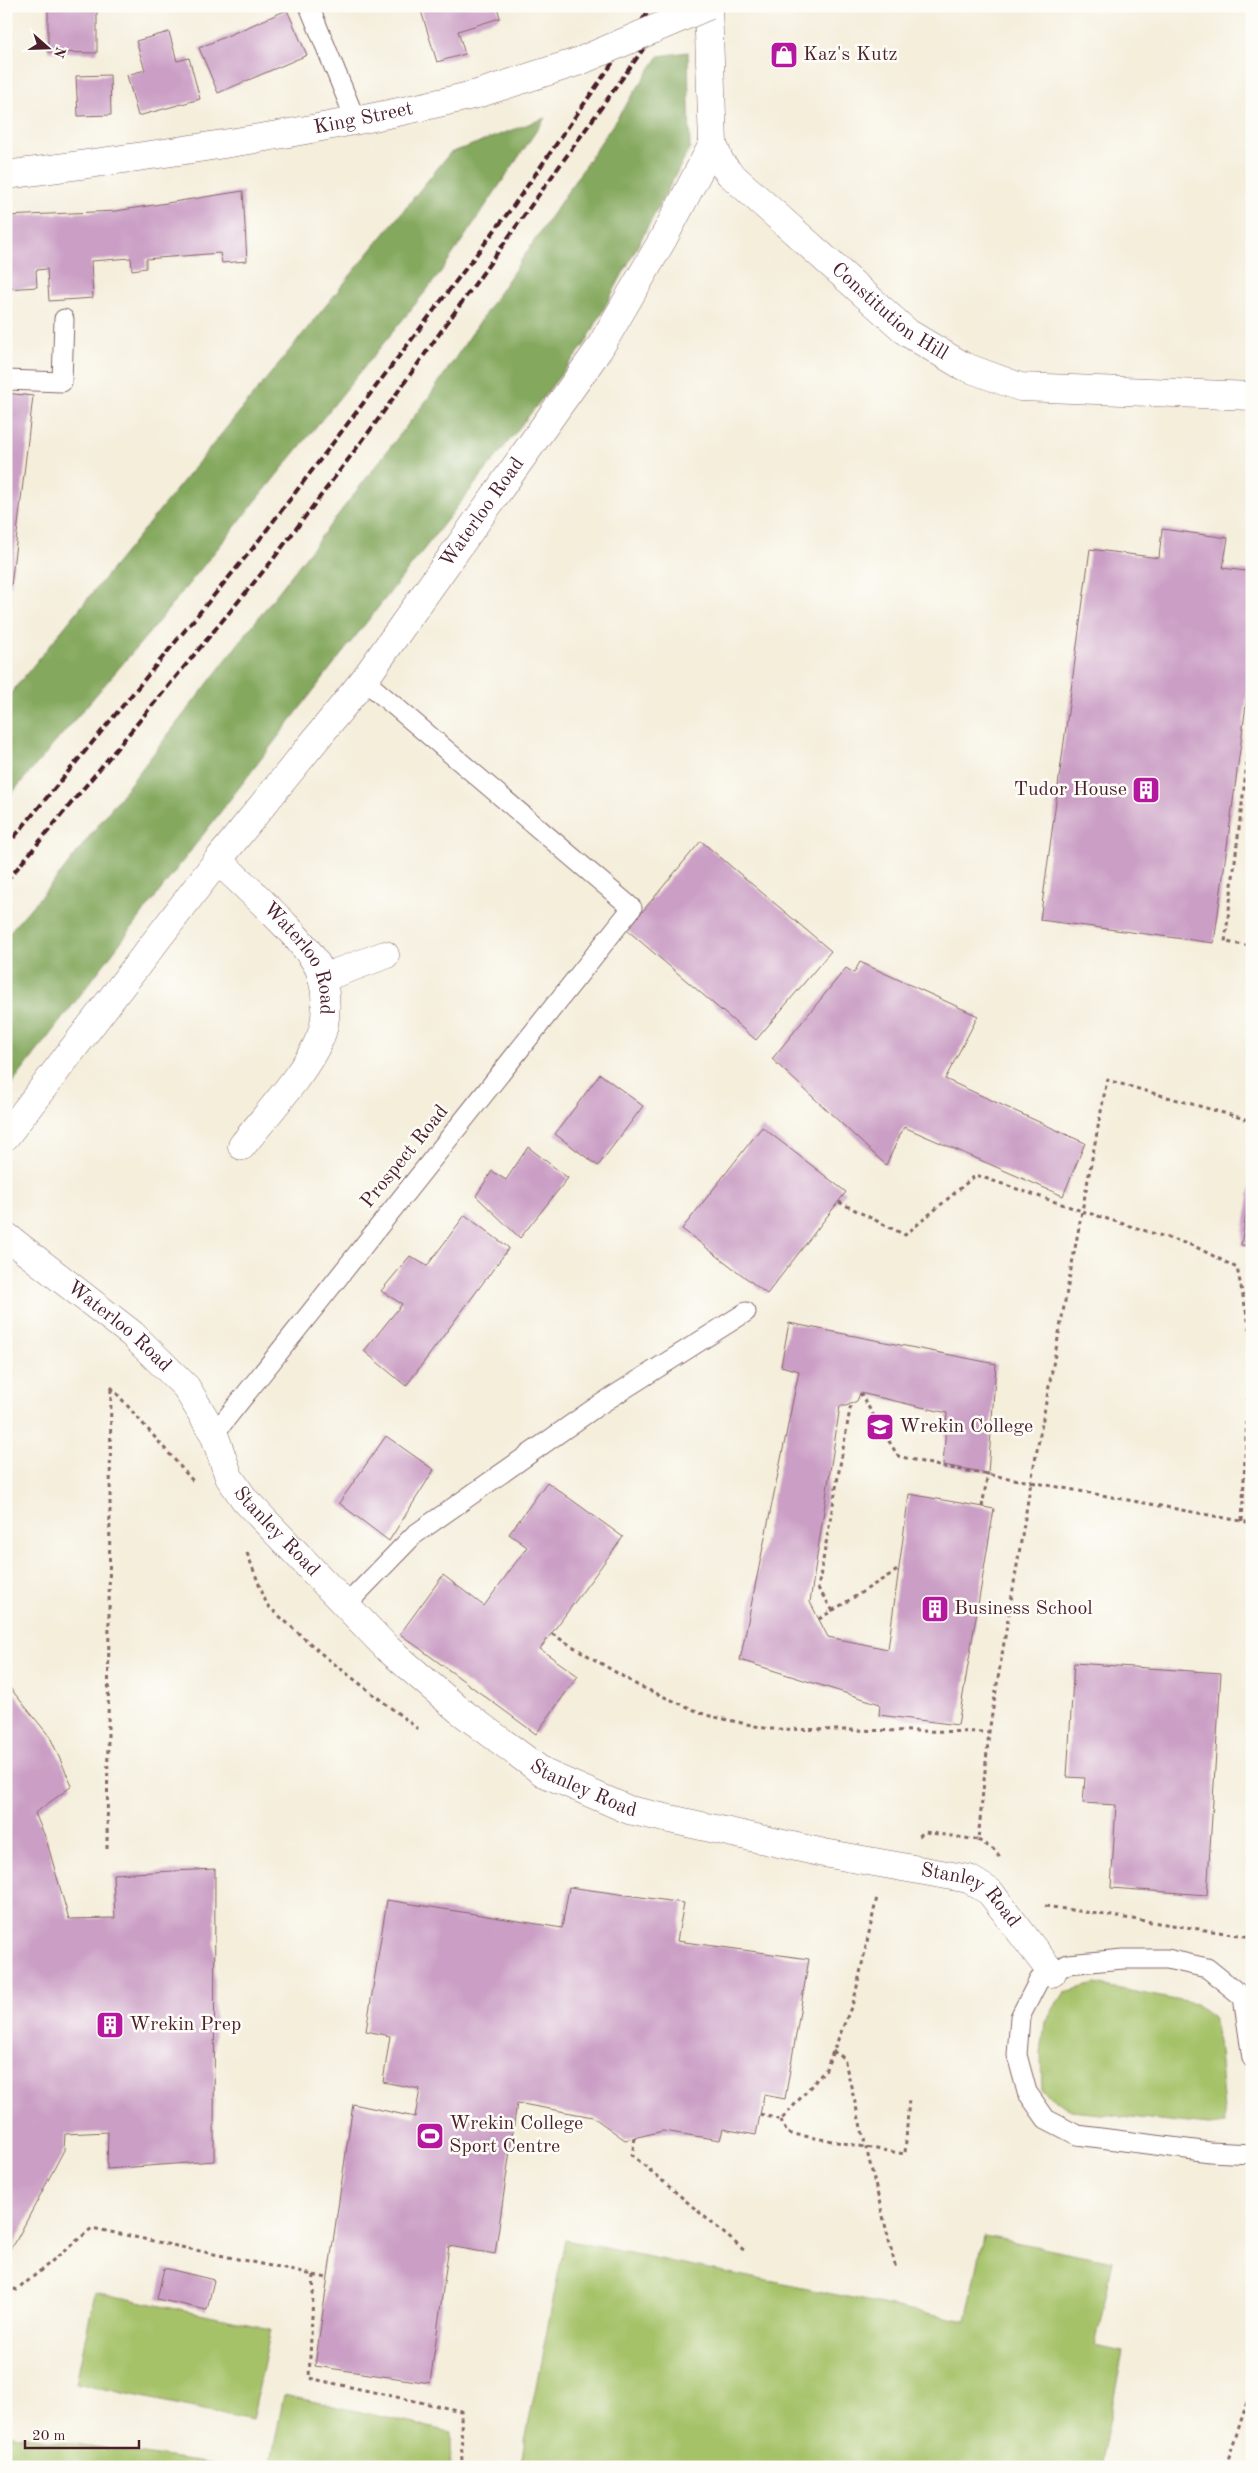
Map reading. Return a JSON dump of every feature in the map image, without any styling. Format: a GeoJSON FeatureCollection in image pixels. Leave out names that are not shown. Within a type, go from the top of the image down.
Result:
{"type":"FeatureCollection","features":[{"type":"Feature","properties":{"kind":"street","name":"King Street"},"geometry":{"type":"LineString","coordinates":[[6,175],[197,150],[398,114],[477,94],[580,61],[708,6]]}},
{"type":"Feature","properties":{"kind":"street","name":"Constitution Hill"},"geometry":{"type":"LineString","coordinates":[[708,6],[714,144],[720,162],[729,173],[908,332],[963,366],[1020,387],[1252,396]]}},
{"type":"Feature","properties":{"kind":"street","name":"Waterloo Road"},"geometry":{"type":"LineString","coordinates":[[6,1136],[218,860],[364,680],[599,349],[663,239],[714,144]]}},
{"type":"Feature","properties":{"kind":"street","name":"Waterloo Road"},"geometry":{"type":"LineString","coordinates":[[218,860],[305,948],[319,970],[325,990],[324,1017],[320,1037],[308,1060],[242,1146]]}},
{"type":"Feature","properties":{"kind":"street"},"geometry":{"type":"LineString","coordinates":[[322,978],[385,955]]}},
{"type":"Feature","properties":{"kind":"street","name":"Waterloo Road"},"geometry":{"type":"LineString","coordinates":[[6,1236],[132,1334],[186,1387],[214,1434]]}},
{"type":"Feature","properties":{"kind":"street","name":"Stanley Road"},"geometry":{"type":"LineString","coordinates":[[214,1434],[229,1477],[245,1500],[388,1649],[455,1707],[544,1773],[629,1810],[824,1853],[969,1879],[990,1892],[1052,1973]]}},
{"type":"Feature","properties":{"kind":"lane"},"geometry":{"type":"LineString","coordinates":[[309,6],[356,121]]}},
{"type":"Feature","properties":{"kind":"lane"},"geometry":{"type":"LineString","coordinates":[[6,380],[62,382],[64,319]]}},
{"type":"Feature","properties":{"kind":"lane","name":"Prospect Road"},"geometry":{"type":"LineString","coordinates":[[214,1434],[632,908],[364,680]]}},
{"type":"Feature","properties":{"kind":"lane"},"geometry":{"type":"LineString","coordinates":[[346,1605],[414,1535],[596,1407],[746,1312]]}},
{"type":"Feature","properties":{"kind":"lane"},"geometry":{"type":"LineString","coordinates":[[1252,2058],[1243,1997],[1207,1968],[1167,1959],[1123,1959],[1068,1964],[1039,1980],[1020,2017],[1017,2054],[1027,2092],[1046,2119],[1077,2135],[1210,2152],[1252,2154]]}},
{"type":"Feature","properties":{"kind":"path"},"geometry":{"type":"LineString","coordinates":[[1252,723],[1225,942],[1252,946]]}},
{"type":"Feature","properties":{"kind":"path"},"geometry":{"type":"LineString","coordinates":[[978,1840],[989,1732],[1031,1482],[1107,1080],[1252,1121]]}},
{"type":"Feature","properties":{"kind":"path"},"geometry":{"type":"LineString","coordinates":[[839,1202],[905,1235],[976,1174],[1082,1211],[1194,1246],[1237,1268],[1251,1334],[1242,1521]]}},
{"type":"Feature","properties":{"kind":"path"},"geometry":{"type":"LineString","coordinates":[[107,1849],[111,1387]]}},
{"type":"Feature","properties":{"kind":"path"},"geometry":{"type":"LineString","coordinates":[[860,1394],[898,1456],[939,1466],[988,1473],[1252,1523]]}},
{"type":"Feature","properties":{"kind":"path"},"geometry":{"type":"LineString","coordinates":[[833,1610],[818,1588],[851,1404]]}},
{"type":"Feature","properties":{"kind":"path"},"geometry":{"type":"LineString","coordinates":[[982,1507],[988,1473]]}},
{"type":"Feature","properties":{"kind":"path"},"geometry":{"type":"LineString","coordinates":[[818,1620],[899,1569]]}},
{"type":"Feature","properties":{"kind":"path"},"geometry":{"type":"LineString","coordinates":[[552,1634],[638,1685],[706,1715],[769,1729],[989,1732]]}},
{"type":"Feature","properties":{"kind":"path"},"geometry":{"type":"LineString","coordinates":[[781,2120],[826,2069],[854,2000],[870,1935],[883,1863],[925,1832],[978,1840],[993,1849],[1006,1863]]}},
{"type":"Feature","properties":{"kind":"path"},"geometry":{"type":"LineString","coordinates":[[1038,1899],[1045,1906],[1252,1937]]}},
{"type":"Feature","properties":{"kind":"path"},"geometry":{"type":"LineString","coordinates":[[833,2051],[844,2058],[896,2269]]}},
{"type":"Feature","properties":{"kind":"path"},"geometry":{"type":"LineString","coordinates":[[760,2114],[781,2120],[787,2133],[865,2145],[905,2154],[909,2098]]}},
{"type":"Feature","properties":{"kind":"path"},"geometry":{"type":"LineString","coordinates":[[635,2138],[632,2155],[746,2252]]}},
{"type":"Feature","properties":{"kind":"path"},"geometry":{"type":"LineString","coordinates":[[6,2286],[17,2290],[92,2228],[327,2278]]}},
{"type":"Feature","properties":{"kind":"path"},"geometry":{"type":"LineString","coordinates":[[314,2275],[309,2378],[461,2411],[462,2467]]}},
{"type":"Feature","properties":{"kind":"path"},"geometry":{"type":"LineString","coordinates":[[1226,2467],[1252,2387]]}},
{"type":"Feature","properties":{"kind":"green space"},"geometry":{"type":"Polygon","coordinates":[[[688,52],[690,148],[585,344],[333,665],[6,1092],[6,936],[62,872],[429,397],[659,56],[688,52]]]}},
{"type":"Feature","properties":{"kind":"green space"},"geometry":{"type":"Polygon","coordinates":[[[545,118],[438,276],[149,633],[6,800],[6,699],[450,153],[545,118]]]}},
{"type":"Feature","properties":{"kind":"green space"},"geometry":{"type":"Polygon","coordinates":[[[1095,1984],[1196,2004],[1213,2017],[1218,2041],[1225,2123],[1209,2125],[1071,2111],[1042,2090],[1041,2054],[1045,2022],[1064,1992],[1095,1984]]]}},
{"type":"Feature","properties":{"kind":"green space"},"geometry":{"type":"Polygon","coordinates":[[[984,2236],[1113,2261],[1095,2346],[1123,2352],[1100,2467],[520,2467],[565,2240],[966,2321],[984,2236]]]}},
{"type":"Feature","properties":{"kind":"green space"},"geometry":{"type":"Polygon","coordinates":[[[95,2292],[271,2329],[252,2420],[76,2383],[95,2292]]]}},
{"type":"Feature","properties":{"kind":"green space"},"geometry":{"type":"Polygon","coordinates":[[[284,2395],[451,2432],[451,2467],[270,2467],[284,2395]]]}},
{"type":"Feature","properties":{"kind":"green space"},"geometry":{"type":"Polygon","coordinates":[[[6,2434],[232,2467],[6,2467],[6,2434]]]}},
{"type":"Feature","properties":{"kind":"building"},"geometry":{"type":"Polygon","coordinates":[[[48,6],[97,6],[97,53],[48,52],[48,6]]]}},
{"type":"Feature","properties":{"kind":"building"},"geometry":{"type":"Polygon","coordinates":[[[438,6],[497,6],[500,18],[458,31],[465,54],[437,62],[421,11],[438,6]]]}},
{"type":"Feature","properties":{"kind":"building"},"geometry":{"type":"Polygon","coordinates":[[[287,10],[307,55],[218,93],[199,48],[287,10]]]}},
{"type":"Feature","properties":{"kind":"building"},"geometry":{"type":"Polygon","coordinates":[[[169,32],[177,61],[189,58],[200,99],[138,116],[127,75],[145,70],[136,41],[169,32]]]}},
{"type":"Feature","properties":{"kind":"building"},"geometry":{"type":"Polygon","coordinates":[[[110,75],[111,115],[78,116],[76,76],[110,75]]]}},
{"type":"Feature","properties":{"kind":"building"},"geometry":{"type":"Polygon","coordinates":[[[243,191],[247,261],[222,263],[220,253],[146,259],[146,268],[132,270],[131,258],[91,261],[93,298],[49,301],[47,269],[36,270],[37,287],[6,289],[6,216],[116,211],[243,191]]]}},
{"type":"Feature","properties":{"kind":"building"},"geometry":{"type":"Polygon","coordinates":[[[6,393],[33,396],[11,586],[6,586],[6,393]]]}},
{"type":"Feature","properties":{"kind":"building","name":"Tudor House"},"geometry":{"type":"Polygon","coordinates":[[[1162,529],[1228,538],[1223,568],[1252,572],[1252,660],[1214,943],[1040,920],[1090,549],[1159,558],[1162,529]]]}},
{"type":"Feature","properties":{"kind":"building"},"geometry":{"type":"Polygon","coordinates":[[[701,841],[831,951],[756,1040],[627,930],[701,841]]]}},
{"type":"Feature","properties":{"kind":"building"},"geometry":{"type":"Polygon","coordinates":[[[860,962],[978,1016],[945,1079],[1085,1143],[1063,1196],[904,1127],[886,1165],[772,1059],[846,968],[854,973],[860,962]]]}},
{"type":"Feature","properties":{"kind":"building"},"geometry":{"type":"Polygon","coordinates":[[[600,1074],[643,1106],[598,1166],[555,1134],[600,1074]]]}},
{"type":"Feature","properties":{"kind":"building"},"geometry":{"type":"Polygon","coordinates":[[[762,1127],[846,1192],[767,1294],[682,1229],[762,1127]]]}},
{"type":"Feature","properties":{"kind":"building"},"geometry":{"type":"Polygon","coordinates":[[[528,1147],[568,1178],[520,1238],[476,1196],[492,1171],[506,1180],[528,1147]]]}},
{"type":"Feature","properties":{"kind":"building"},"geometry":{"type":"Polygon","coordinates":[[[1252,1185],[1252,1247],[1241,1245],[1252,1185]]]}},
{"type":"Feature","properties":{"kind":"building"},"geometry":{"type":"Polygon","coordinates":[[[465,1215],[509,1248],[406,1386],[364,1351],[402,1304],[381,1291],[410,1256],[427,1266],[465,1215]]]}},
{"type":"Feature","properties":{"kind":"building"},"geometry":{"type":"Polygon","coordinates":[[[789,1323],[996,1364],[988,1473],[943,1465],[947,1413],[860,1393],[857,1401],[846,1406],[840,1406],[810,1602],[828,1637],[888,1649],[909,1494],[994,1509],[958,1725],[879,1715],[880,1704],[740,1660],[799,1371],[781,1366],[789,1323]]]}},
{"type":"Feature","properties":{"kind":"building"},"geometry":{"type":"Polygon","coordinates":[[[386,1436],[434,1470],[389,1541],[339,1503],[386,1436]]]}},
{"type":"Feature","properties":{"kind":"building"},"geometry":{"type":"Polygon","coordinates":[[[547,1482],[623,1537],[540,1649],[578,1676],[536,1734],[400,1634],[443,1575],[484,1606],[527,1547],[509,1534],[547,1482]]]}},
{"type":"Feature","properties":{"kind":"building"},"geometry":{"type":"Polygon","coordinates":[[[1074,1663],[1221,1673],[1207,1895],[1111,1888],[1116,1805],[1083,1803],[1085,1778],[1067,1777],[1074,1663]]]}},
{"type":"Feature","properties":{"kind":"building","name":"Wrekin Prep"},"geometry":{"type":"Polygon","coordinates":[[[6,1683],[50,1737],[72,1786],[35,1813],[46,1839],[69,1919],[115,1918],[113,1874],[215,1869],[214,2161],[107,2169],[108,2132],[65,2134],[64,2150],[15,2243],[6,2253],[6,1683]]]}},
{"type":"Feature","properties":{"kind":"building","name":"Wrekin College Sport Centre"},"geometry":{"type":"Polygon","coordinates":[[[569,1887],[684,1903],[677,1941],[809,1959],[785,2099],[764,2095],[756,2135],[723,2129],[720,2140],[663,2131],[625,2140],[593,2117],[517,2103],[495,2254],[449,2246],[430,2383],[315,2366],[353,2104],[415,2117],[420,2089],[383,2082],[390,2036],[366,2031],[387,1900],[562,1928],[569,1887]]]}},
{"type":"Feature","properties":{"kind":"building"},"geometry":{"type":"Polygon","coordinates":[[[164,2268],[214,2280],[207,2310],[157,2299],[164,2268]]]}},
{"type":"Feature","properties":{"kind":"railway"},"geometry":{"type":"LineString","coordinates":[[6,847],[253,548],[514,205],[652,6]]}},
{"type":"Feature","properties":{"kind":"railway"},"geometry":{"type":"LineString","coordinates":[[6,882],[271,562],[374,425],[674,6]]}},
{"type":"Feature","properties":{"kind":"place","name":"Kaz's Kutz"},"geometry":{"type":"Point","coordinates":[784,55]}},
{"type":"Feature","properties":{"kind":"place","name":"Tudor House"},"geometry":{"type":"Point","coordinates":[1146,790]}},
{"type":"Feature","properties":{"kind":"place","name":"Wrekin College"},"geometry":{"type":"Point","coordinates":[880,1427]}},
{"type":"Feature","properties":{"kind":"place","name":"Business School"},"geometry":{"type":"Point","coordinates":[935,1609]}},
{"type":"Feature","properties":{"kind":"place","name":"Wrekin Prep"},"geometry":{"type":"Point","coordinates":[110,2025]}},
{"type":"Feature","properties":{"kind":"place","name":"Wrekin College Sport Centre"},"geometry":{"type":"Point","coordinates":[430,2136]}}]}
